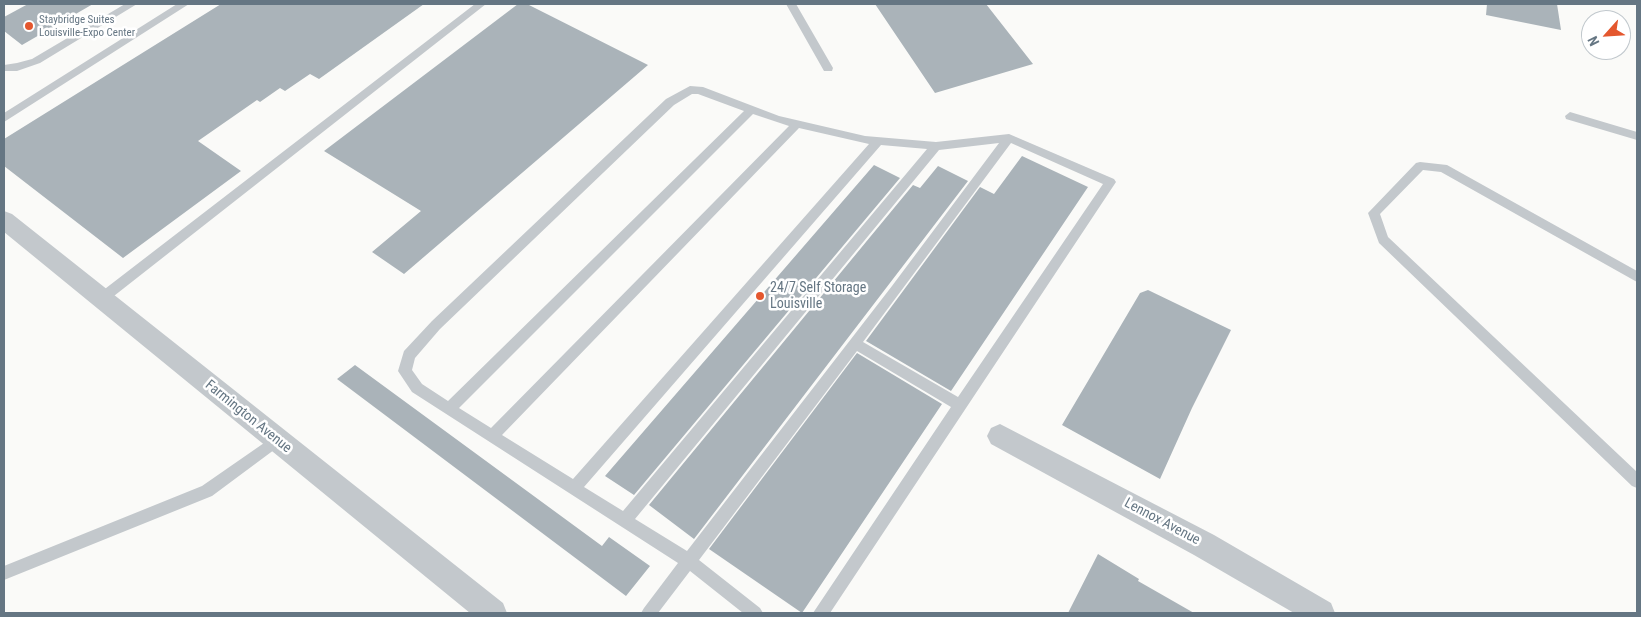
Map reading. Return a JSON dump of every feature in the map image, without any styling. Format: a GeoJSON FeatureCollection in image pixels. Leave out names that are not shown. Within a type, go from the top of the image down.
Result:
{"type":"FeatureCollection","features":[{"type":"Feature","properties":{"kind":"street","name":"Farmington Avenue"},"geometry":{"type":"LineString","coordinates":[[4,220],[493,613]]}},
{"type":"Feature","properties":{"kind":"street","name":"Lennox Avenue"},"geometry":{"type":"LineString","coordinates":[[1000,436],[1204,545],[1321,613]]}},
{"type":"Feature","properties":{"kind":"lane"},"geometry":{"type":"LineString","coordinates":[[4,68],[17,67],[36,61],[132,4]]}},
{"type":"Feature","properties":{"kind":"lane"},"geometry":{"type":"LineString","coordinates":[[4,118],[184,4]]}},
{"type":"Feature","properties":{"kind":"lane"},"geometry":{"type":"LineString","coordinates":[[101,299],[481,4]]}},
{"type":"Feature","properties":{"kind":"lane"},"geometry":{"type":"LineString","coordinates":[[791,4],[828,68]]}},
{"type":"Feature","properties":{"kind":"lane"},"geometry":{"type":"LineString","coordinates":[[754,613],[688,561],[417,388],[405,371],[409,355],[436,325],[670,102],[690,90],[699,90],[797,124],[865,140],[936,146],[1009,138],[1110,182],[820,613]]}},
{"type":"Feature","properties":{"kind":"lane"},"geometry":{"type":"LineString","coordinates":[[449,409],[752,109]]}},
{"type":"Feature","properties":{"kind":"lane"},"geometry":{"type":"LineString","coordinates":[[1570,116],[1637,136]]}},
{"type":"Feature","properties":{"kind":"lane"},"geometry":{"type":"LineString","coordinates":[[492,436],[797,124]]}},
{"type":"Feature","properties":{"kind":"lane"},"geometry":{"type":"LineString","coordinates":[[649,613],[855,344],[1009,138]]}},
{"type":"Feature","properties":{"kind":"lane"},"geometry":{"type":"LineString","coordinates":[[574,488],[878,141]]}},
{"type":"Feature","properties":{"kind":"lane"},"geometry":{"type":"LineString","coordinates":[[625,520],[936,146]]}},
{"type":"Feature","properties":{"kind":"lane"},"geometry":{"type":"LineString","coordinates":[[1637,277],[1443,168],[1420,166],[1374,213],[1383,240],[1637,481]]}},
{"type":"Feature","properties":{"kind":"lane"},"geometry":{"type":"LineString","coordinates":[[855,344],[960,405]]}},
{"type":"Feature","properties":{"kind":"lane"},"geometry":{"type":"LineString","coordinates":[[4,573],[206,492],[277,440]]}},
{"type":"Feature","properties":{"kind":"building","name":"Staybridge Suites Louisville-Expo Center"},"geometry":{"type":"Polygon","coordinates":[[[28,4],[93,4],[22,45],[4,31],[4,17],[28,4]]]}},
{"type":"Feature","properties":{"kind":"building"},"geometry":{"type":"Polygon","coordinates":[[[221,4],[424,4],[319,79],[310,74],[285,91],[280,88],[260,102],[257,100],[198,141],[241,171],[123,258],[4,166],[4,139],[221,4]]]}},
{"type":"Feature","properties":{"kind":"building"},"geometry":{"type":"Polygon","coordinates":[[[518,4],[527,4],[648,65],[404,274],[372,252],[421,211],[324,151],[518,4]]]}},
{"type":"Feature","properties":{"kind":"building"},"geometry":{"type":"Polygon","coordinates":[[[875,4],[986,4],[1033,64],[935,93],[875,4]]]}},
{"type":"Feature","properties":{"kind":"building"},"geometry":{"type":"Polygon","coordinates":[[[1487,4],[1557,4],[1561,30],[1486,15],[1487,4]]]}},
{"type":"Feature","properties":{"kind":"building"},"geometry":{"type":"Polygon","coordinates":[[[1022,156],[1088,187],[951,391],[866,341],[980,187],[994,194],[1022,156]]]}},
{"type":"Feature","properties":{"kind":"building"},"geometry":{"type":"Polygon","coordinates":[[[874,165],[900,178],[634,495],[605,476],[874,165]]]}},
{"type":"Feature","properties":{"kind":"building"},"geometry":{"type":"Polygon","coordinates":[[[938,166],[968,181],[694,539],[649,505],[913,185],[920,188],[938,166]]]}},
{"type":"Feature","properties":{"kind":"building"},"geometry":{"type":"Polygon","coordinates":[[[1148,290],[1231,330],[1192,408],[1160,479],[1062,425],[1140,293],[1148,290]]]}},
{"type":"Feature","properties":{"kind":"building"},"geometry":{"type":"Polygon","coordinates":[[[857,353],[942,404],[802,613],[709,549],[857,353]]]}},
{"type":"Feature","properties":{"kind":"building"},"geometry":{"type":"Polygon","coordinates":[[[355,365],[602,546],[609,537],[650,566],[626,596],[337,379],[355,365]]]}},
{"type":"Feature","properties":{"kind":"building"},"geometry":{"type":"Polygon","coordinates":[[[1098,554],[1139,579],[1138,581],[1194,613],[1068,613],[1098,554]]]}},
{"type":"Feature","properties":{"kind":"place","name":"Staybridge Suites Louisville-Expo Center"},"geometry":{"type":"Point","coordinates":[29,26]}},
{"type":"Feature","properties":{"kind":"place","name":"24/7 Self Storage Louisville"},"geometry":{"type":"Point","coordinates":[760,296]}}]}
